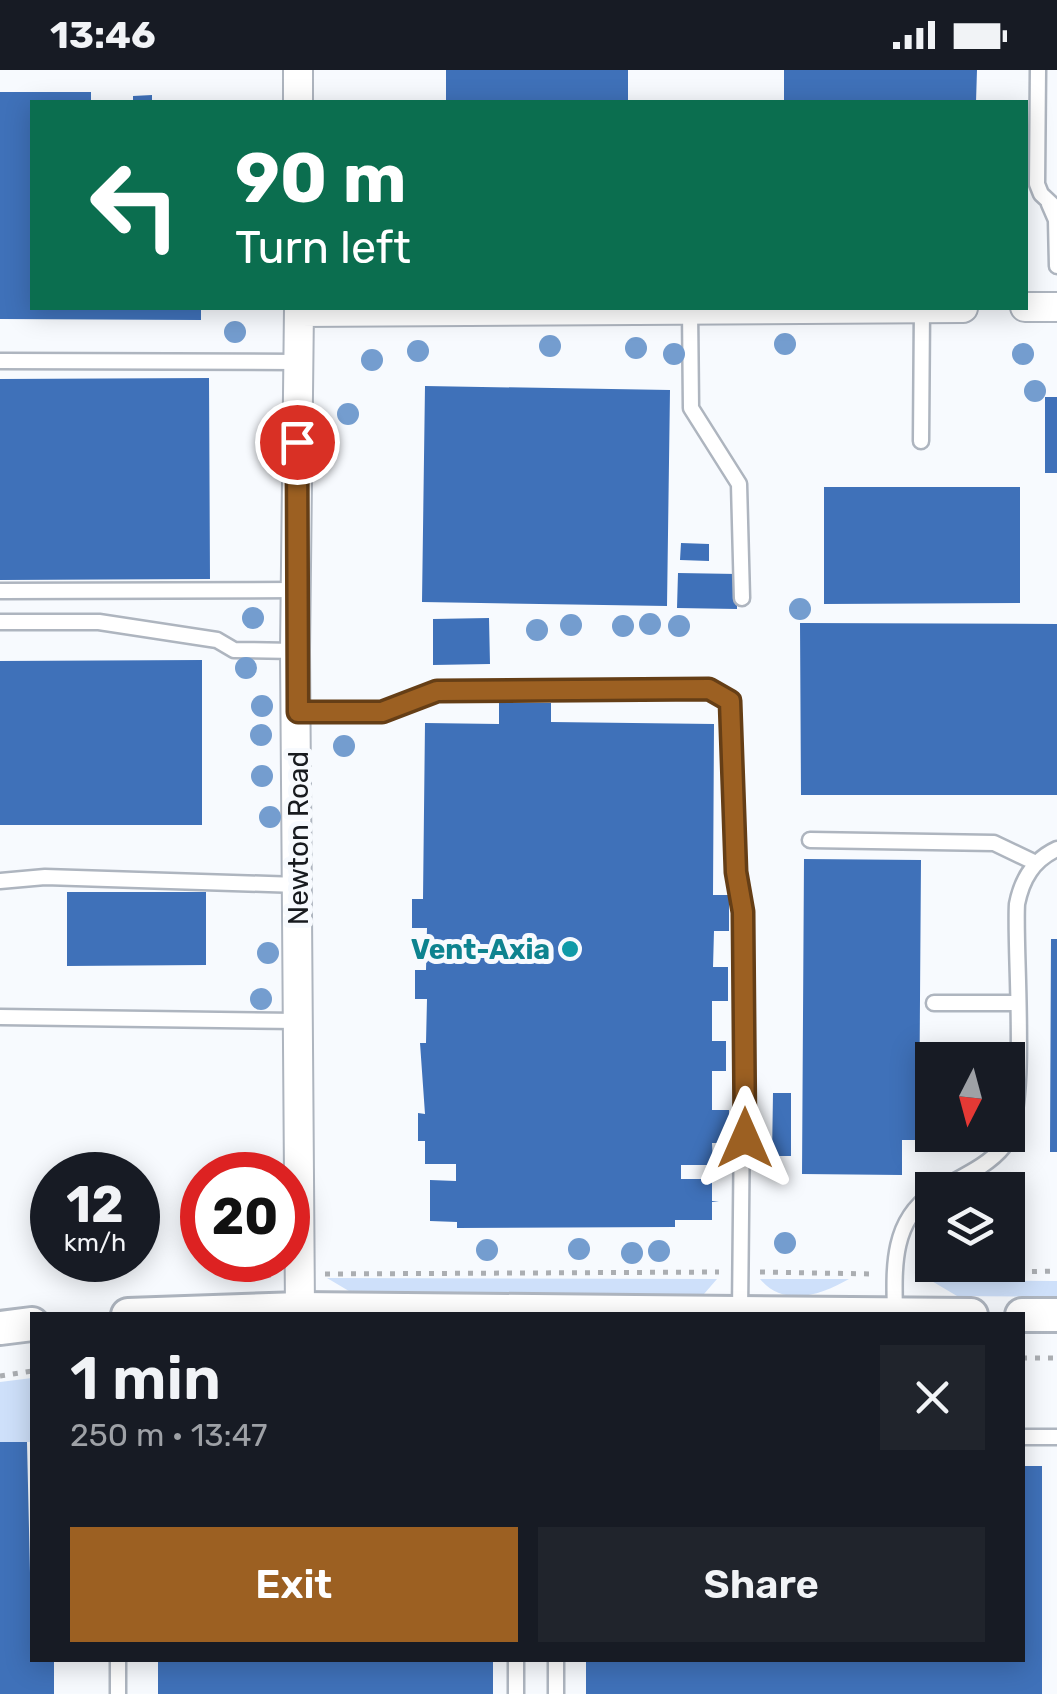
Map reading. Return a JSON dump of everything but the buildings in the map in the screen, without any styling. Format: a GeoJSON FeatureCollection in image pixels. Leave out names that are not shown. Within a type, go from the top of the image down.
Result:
{"type":"FeatureCollection","features":[{"type":"Feature","properties":{"kind":"street"},"geometry":{"type":"LineString","coordinates":[[298,70],[298,100]]}},
{"type":"Feature","properties":{"kind":"street"},"geometry":{"type":"LineString","coordinates":[[1028,307],[1057,306]]}},
{"type":"Feature","properties":{"kind":"street","name":"Newton Road"},"geometry":{"type":"LineString","coordinates":[[299,310],[295,651],[299,1152]]}},
{"type":"Feature","properties":{"kind":"street","name":"Newton Road"},"geometry":{"type":"LineString","coordinates":[[299,1282],[300,1309]]}},
{"type":"Feature","properties":{"kind":"street"},"geometry":{"type":"LineString","coordinates":[[214,1312],[428,1312]]}},
{"type":"Feature","properties":{"kind":"street"},"geometry":{"type":"LineString","coordinates":[[1025,1315],[1057,1315]]}},
{"type":"Feature","properties":{"kind":"street"},"geometry":{"type":"LineString","coordinates":[[0,1328],[30,1324]]}},
{"type":"Feature","properties":{"kind":"lane"},"geometry":{"type":"LineString","coordinates":[[1038,70],[1037,184],[1052,205],[1056,220],[1057,266]]}},
{"type":"Feature","properties":{"kind":"lane"},"geometry":{"type":"LineString","coordinates":[[690,310],[690,404],[739,484],[742,598]]}},
{"type":"Feature","properties":{"kind":"lane"},"geometry":{"type":"LineString","coordinates":[[921,442],[922,310]]}},
{"type":"Feature","properties":{"kind":"lane"},"geometry":{"type":"LineString","coordinates":[[0,361],[299,362]]}},
{"type":"Feature","properties":{"kind":"lane"},"geometry":{"type":"LineString","coordinates":[[0,591],[297,590]]}},
{"type":"Feature","properties":{"kind":"lane"},"geometry":{"type":"LineString","coordinates":[[0,622],[99,622],[217,640],[234,650],[295,651]]}},
{"type":"Feature","properties":{"kind":"lane"},"geometry":{"type":"LineString","coordinates":[[298,712],[382,712],[437,691],[700,689],[728,698],[732,711],[736,872],[744,922],[745,1138],[740,1312]]}},
{"type":"Feature","properties":{"kind":"lane"},"geometry":{"type":"LineString","coordinates":[[810,840],[994,843],[1036,862]]}},
{"type":"Feature","properties":{"kind":"lane"},"geometry":{"type":"LineString","coordinates":[[968,1172],[996,1154],[1010,1136],[1017,1085],[1017,904],[1023,881],[1036,862],[1057,849]]}},
{"type":"Feature","properties":{"kind":"lane"},"geometry":{"type":"LineString","coordinates":[[0,881],[45,877],[298,885]]}},
{"type":"Feature","properties":{"kind":"lane"},"geometry":{"type":"LineString","coordinates":[[934,1002],[1017,1003]]}},
{"type":"Feature","properties":{"kind":"lane"},"geometry":{"type":"LineString","coordinates":[[0,1018],[298,1020]]}},
{"type":"Feature","properties":{"kind":"lane"},"geometry":{"type":"LineString","coordinates":[[895,1312],[894,1275],[907,1219],[915,1211]]}},
{"type":"Feature","properties":{"kind":"lane"},"geometry":{"type":"LineString","coordinates":[[1025,1437],[1057,1437]]}},
{"type":"Feature","properties":{"kind":"lane"},"geometry":{"type":"LineString","coordinates":[[118,1662],[118,1694]]}},
{"type":"Feature","properties":{"kind":"lane"},"geometry":{"type":"LineString","coordinates":[[516,1662],[516,1694]]}},
{"type":"Feature","properties":{"kind":"lane"},"geometry":{"type":"LineString","coordinates":[[556,1662],[556,1694]]}},
{"type":"Feature","properties":{"kind":"path"},"geometry":{"type":"LineString","coordinates":[[310,1273],[894,1275],[1057,1271]]}},
{"type":"Feature","properties":{"kind":"path"},"geometry":{"type":"LineString","coordinates":[[1025,1358],[1057,1358]]}},
{"type":"Feature","properties":{"kind":"path"},"geometry":{"type":"LineString","coordinates":[[0,1376],[30,1372]]}},
{"type":"Feature","properties":{"kind":"shaded area"},"geometry":{"type":"Polygon","coordinates":[[[327,1278],[717,1279],[704,1294],[689,1297],[359,1297],[327,1278]]]}},
{"type":"Feature","properties":{"kind":"shaded area"},"geometry":{"type":"Polygon","coordinates":[[[760,1279],[849,1279],[815,1294],[791,1296],[770,1288],[760,1279]]]}},
{"type":"Feature","properties":{"kind":"shaded area"},"geometry":{"type":"Polygon","coordinates":[[[1057,1281],[1057,1297],[957,1296],[933,1282],[1057,1281]]]}},
{"type":"Feature","properties":{"kind":"shaded area"},"geometry":{"type":"Polygon","coordinates":[[[30,1378],[30,1442],[0,1442],[0,1382],[30,1378]]]}},
{"type":"Feature","properties":{"kind":"place","name":"Vent-Axia"},"geometry":{"type":"Point","coordinates":[570,949]}},
{"type":"Feature","properties":{"kind":"route"},"geometry":{"type":"LineString","coordinates":[[297,442],[298,712],[382,712],[437,691],[709,689],[730,701],[736,872],[743,905],[745,1138]]}}]}
